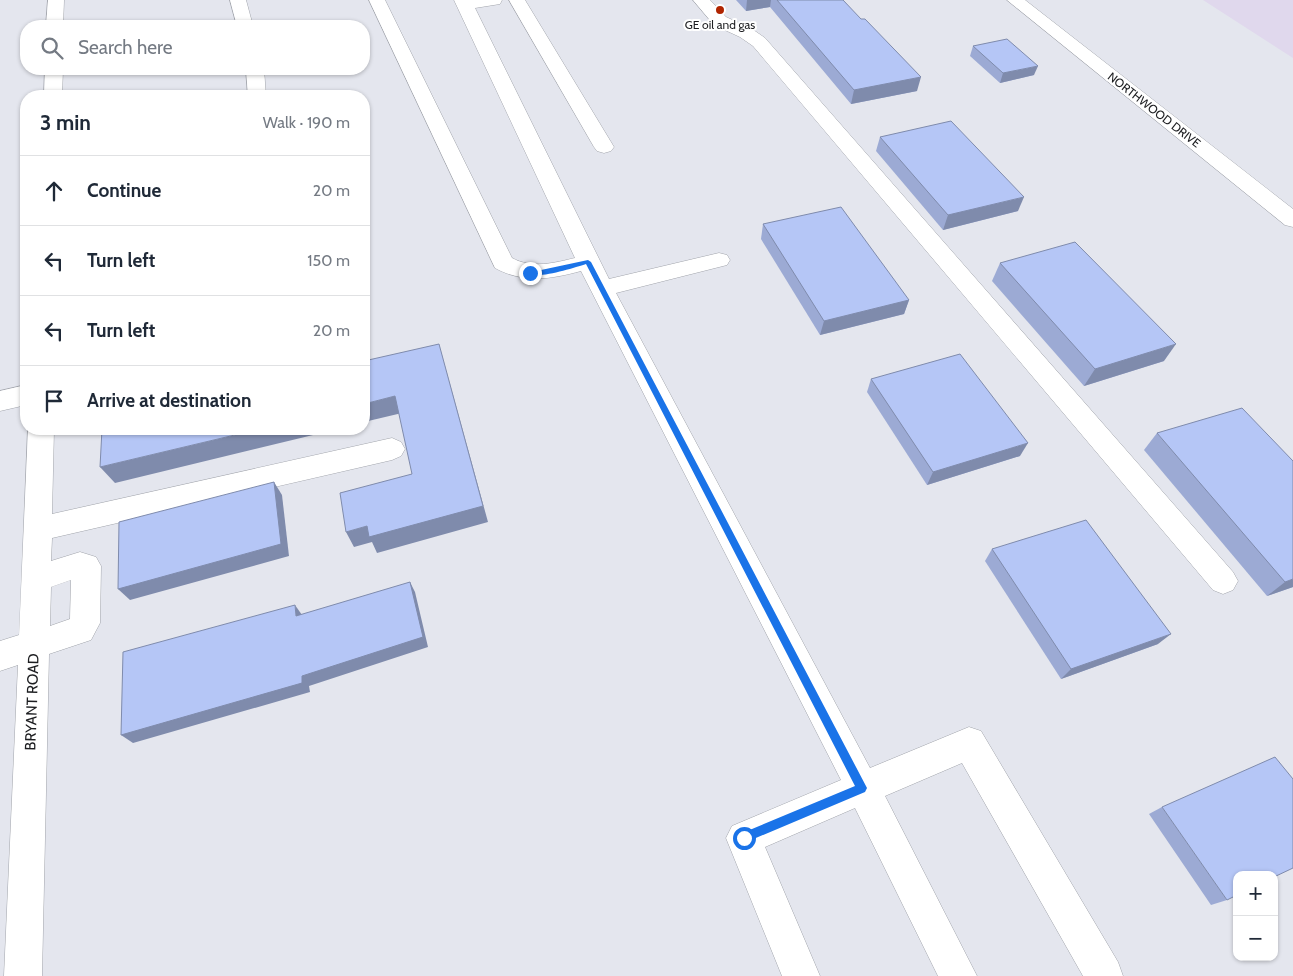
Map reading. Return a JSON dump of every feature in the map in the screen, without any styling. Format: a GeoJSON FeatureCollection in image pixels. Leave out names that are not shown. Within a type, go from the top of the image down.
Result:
{"type":"FeatureCollection","features":[{"type":"Feature","properties":{"kind":"street"},"geometry":{"type":"LineString","coordinates":[[55,20],[56,0]]}},
{"type":"Feature","properties":{"kind":"street"},"geometry":{"type":"LineString","coordinates":[[238,0],[243,20]]}},
{"type":"Feature","properties":{"kind":"street"},"geometry":{"type":"LineString","coordinates":[[377,0],[503,262],[512,269],[530,273],[548,272],[588,262]]}},
{"type":"Feature","properties":{"kind":"street"},"geometry":{"type":"LineString","coordinates":[[494,0],[463,3],[588,262],[958,976]]}},
{"type":"Feature","properties":{"kind":"street"},"geometry":{"type":"LineString","coordinates":[[517,0],[604,147]]}},
{"type":"Feature","properties":{"kind":"street"},"geometry":{"type":"LineString","coordinates":[[701,0],[714,16],[723,23],[747,32],[759,42],[1223,581]]}},
{"type":"Feature","properties":{"kind":"street","name":"NORTHWOOD DRIVE"},"geometry":{"type":"LineString","coordinates":[[1015,0],[1293,220]]}},
{"type":"Feature","properties":{"kind":"street"},"geometry":{"type":"LineString","coordinates":[[53,90],[54,75]]}},
{"type":"Feature","properties":{"kind":"street"},"geometry":{"type":"LineString","coordinates":[[255,75],[257,90]]}},
{"type":"Feature","properties":{"kind":"street"},"geometry":{"type":"LineString","coordinates":[[602,289],[720,260]]}},
{"type":"Feature","properties":{"kind":"street"},"geometry":{"type":"LineString","coordinates":[[0,402],[20,397]]}},
{"type":"Feature","properties":{"kind":"street","name":"BRYANT ROAD"},"geometry":{"type":"LineString","coordinates":[[23,976],[41,435]]}},
{"type":"Feature","properties":{"kind":"street"},"geometry":{"type":"LineString","coordinates":[[38,529],[169,501],[392,449]]}},
{"type":"Feature","properties":{"kind":"street"},"geometry":{"type":"LineString","coordinates":[[0,656],[80,630],[85,623],[86,566],[80,564],[36,578]]}},
{"type":"Feature","properties":{"kind":"street"},"geometry":{"type":"LineString","coordinates":[[801,976],[744,838],[969,743],[1104,976]]}},
{"type":"Feature","properties":{"kind":"shaded area"},"geometry":{"type":"Polygon","coordinates":[[[1203,0],[1293,0],[1293,58],[1203,0]]]}},
{"type":"Feature","properties":{"kind":"building"},"geometry":{"type":"Polygon","coordinates":[[[777,0],[843,0],[861,19],[865,19],[921,77],[854,90],[777,0]]]}},
{"type":"Feature","properties":{"kind":"building"},"geometry":{"type":"Polygon","coordinates":[[[1007,39],[1038,66],[1003,73],[973,46],[1007,39]]]}},
{"type":"Feature","properties":{"kind":"building"},"geometry":{"type":"Polygon","coordinates":[[[951,121],[1024,197],[948,215],[880,137],[951,121]]]}},
{"type":"Feature","properties":{"kind":"building"},"geometry":{"type":"Polygon","coordinates":[[[841,207],[909,300],[824,321],[763,224],[841,207]]]}},
{"type":"Feature","properties":{"kind":"building"},"geometry":{"type":"Polygon","coordinates":[[[1075,242],[1176,344],[1095,369],[1000,263],[1075,242]]]}},
{"type":"Feature","properties":{"kind":"building"},"geometry":{"type":"Polygon","coordinates":[[[439,344],[483,506],[369,537],[367,526],[346,532],[340,493],[412,474],[395,396],[370,402],[370,360],[439,344]]]}},
{"type":"Feature","properties":{"kind":"building"},"geometry":{"type":"Polygon","coordinates":[[[960,354],[1028,443],[933,472],[871,379],[960,354]]]}},
{"type":"Feature","properties":{"kind":"building"},"geometry":{"type":"Polygon","coordinates":[[[1242,408],[1293,461],[1293,579],[1285,582],[1157,433],[1242,408]]]}},
{"type":"Feature","properties":{"kind":"building"},"geometry":{"type":"Polygon","coordinates":[[[102,435],[235,435],[100,467],[102,435]]]}},
{"type":"Feature","properties":{"kind":"building"},"geometry":{"type":"Polygon","coordinates":[[[274,482],[281,544],[118,589],[119,522],[274,482]]]}},
{"type":"Feature","properties":{"kind":"building"},"geometry":{"type":"Polygon","coordinates":[[[1086,520],[1171,634],[1071,669],[992,549],[1086,520]]]}},
{"type":"Feature","properties":{"kind":"building"},"geometry":{"type":"Polygon","coordinates":[[[410,582],[423,637],[302,676],[302,683],[121,735],[123,652],[295,605],[296,616],[410,582]]]}},
{"type":"Feature","properties":{"kind":"building"},"geometry":{"type":"Polygon","coordinates":[[[1275,757],[1293,779],[1293,868],[1278,875],[1278,871],[1233,871],[1233,897],[1227,900],[1162,807],[1275,757]]]}},
{"type":"Feature","properties":{"kind":"place","name":"GE oil and gas"},"geometry":{"type":"Point","coordinates":[720,10]}},
{"type":"Feature","properties":{"kind":"route"},"geometry":{"type":"LineString","coordinates":[[530,273],[548,272],[588,262],[842,746],[862,788],[744,838]]}}]}
